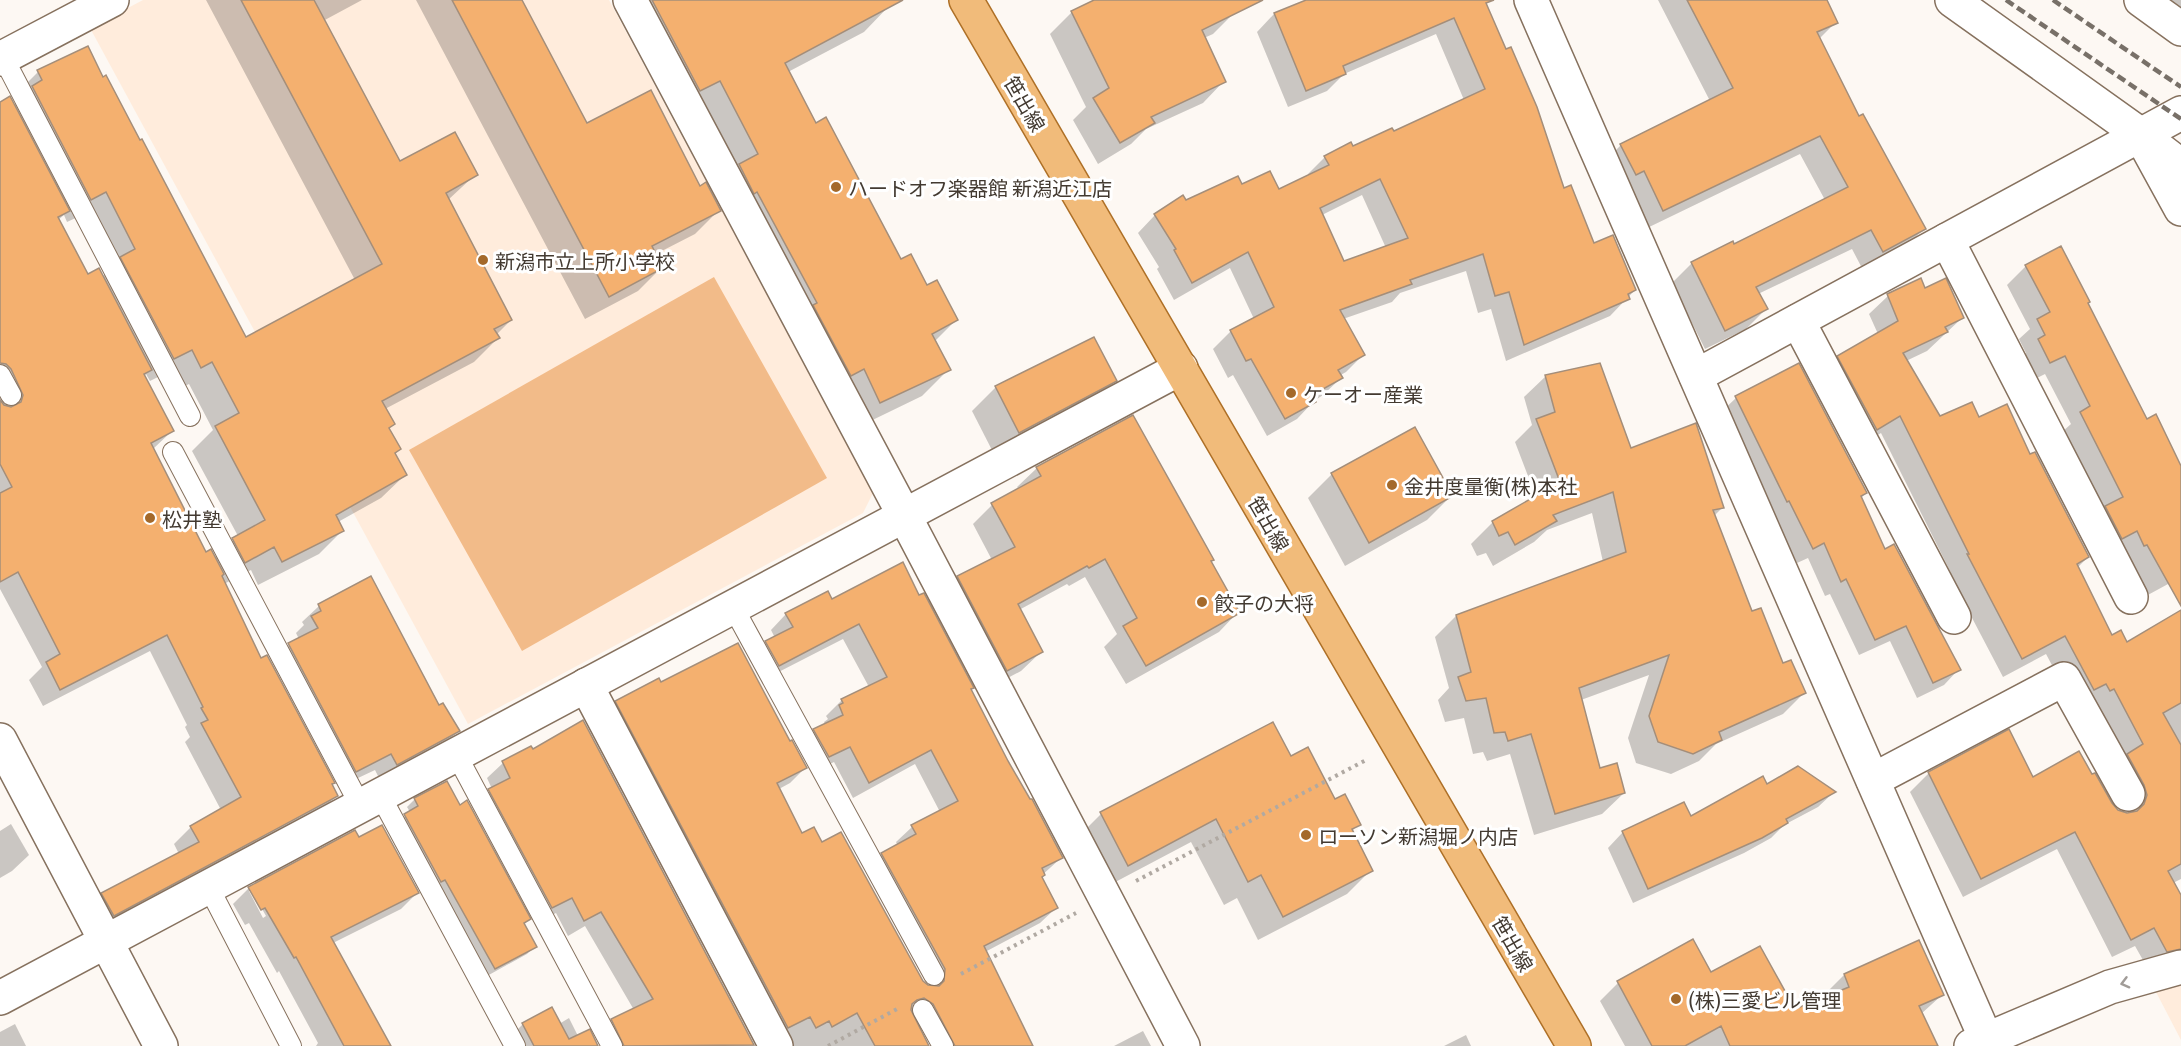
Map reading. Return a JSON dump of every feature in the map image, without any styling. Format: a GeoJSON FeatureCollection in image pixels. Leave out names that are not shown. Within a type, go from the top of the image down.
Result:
{"type":"FeatureCollection","features":[{"type":"Feature","properties":{"kind":"main road","name":"笹出線"},"geometry":{"type":"LineString","coordinates":[[966,0],[1574,1046]]}},
{"type":"Feature","properties":{"kind":"street"},"geometry":{"type":"LineString","coordinates":[[2,58],[112,0]]}},
{"type":"Feature","properties":{"kind":"street"},"geometry":{"type":"LineString","coordinates":[[630,0],[1183,1046]]}},
{"type":"Feature","properties":{"kind":"street"},"geometry":{"type":"LineString","coordinates":[[1531,0],[1873,780],[1978,1042],[2110,987],[2181,967]]}},
{"type":"Feature","properties":{"kind":"street"},"geometry":{"type":"LineString","coordinates":[[1952,0],[2181,166]]}},
{"type":"Feature","properties":{"kind":"street"},"geometry":{"type":"LineString","coordinates":[[2141,0],[2181,29]]}},
{"type":"Feature","properties":{"kind":"street"},"geometry":{"type":"LineString","coordinates":[[1696,376],[2181,113]]}},
{"type":"Feature","properties":{"kind":"street"},"geometry":{"type":"LineString","coordinates":[[2141,135],[2181,209]]}},
{"type":"Feature","properties":{"kind":"street"},"geometry":{"type":"LineString","coordinates":[[1947,240],[2131,597]]}},
{"type":"Feature","properties":{"kind":"street"},"geometry":{"type":"LineString","coordinates":[[1798,321],[1954,617]]}},
{"type":"Feature","properties":{"kind":"street"},"geometry":{"type":"LineString","coordinates":[[0,998],[1181,368]]}},
{"type":"Feature","properties":{"kind":"street"},"geometry":{"type":"LineString","coordinates":[[1873,780],[2064,679],[2128,794]]}},
{"type":"Feature","properties":{"kind":"street"},"geometry":{"type":"LineString","coordinates":[[586,685],[776,1046]]}},
{"type":"Feature","properties":{"kind":"street"},"geometry":{"type":"LineString","coordinates":[[0,740],[161,1046]]}},
{"type":"Feature","properties":{"kind":"lane"},"geometry":{"type":"LineString","coordinates":[[2,58],[190,416]]}},
{"type":"Feature","properties":{"kind":"lane"},"geometry":{"type":"LineString","coordinates":[[0,375],[10,395]]}},
{"type":"Feature","properties":{"kind":"lane"},"geometry":{"type":"LineString","coordinates":[[173,452],[370,800],[515,1046]]}},
{"type":"Feature","properties":{"kind":"lane"},"geometry":{"type":"LineString","coordinates":[[733,607],[934,975]]}},
{"type":"Feature","properties":{"kind":"lane"},"geometry":{"type":"LineString","coordinates":[[456,754],[612,1046]]}},
{"type":"Feature","properties":{"kind":"lane"},"geometry":{"type":"LineString","coordinates":[[208,886],[291,1046]]}},
{"type":"Feature","properties":{"kind":"lane"},"geometry":{"type":"LineString","coordinates":[[923,1010],[943,1046]]}},
{"type":"Feature","properties":{"kind":"shaded area","name":"新潟市立上所小学校"},"geometry":{"type":"Polygon","coordinates":[[[143,0],[609,0],[873,493],[863,513],[468,724],[90,28],[143,0]]]}},
{"type":"Feature","properties":{"kind":"shaded area"},"geometry":{"type":"Polygon","coordinates":[[[714,277],[827,478],[522,651],[409,450],[714,277]]]}},
{"type":"Feature","properties":{"kind":"shaded area"},"geometry":{"type":"Polygon","coordinates":[[[2181,985],[2181,1040],[2156,992],[2181,985]]]}},
{"type":"Feature","properties":{"kind":"building"},"geometry":{"type":"Polygon","coordinates":[[[241,0],[314,0],[400,161],[455,132],[478,175],[446,193],[512,320],[494,329],[500,338],[382,401],[395,424],[389,428],[401,449],[395,453],[407,475],[336,515],[344,531],[282,562],[274,547],[245,563],[232,538],[265,520],[215,426],[239,413],[212,362],[201,368],[192,350],[174,359],[120,257],[135,249],[106,192],[91,200],[32,86],[42,80],[37,70],[88,46],[103,77],[106,75],[140,140],[142,139],[246,337],[382,264],[241,0]]]}},
{"type":"Feature","properties":{"kind":"building"},"geometry":{"type":"Polygon","coordinates":[[[452,0],[522,0],[587,123],[651,90],[700,186],[706,182],[721,211],[652,246],[663,268],[609,297],[452,0]]]}},
{"type":"Feature","properties":{"kind":"building"},"geometry":{"type":"Polygon","coordinates":[[[652,0],[903,0],[785,63],[816,123],[826,117],[901,259],[911,254],[927,285],[937,280],[958,320],[932,334],[951,370],[880,403],[864,369],[851,376],[813,305],[817,303],[757,192],[754,194],[739,164],[758,154],[720,81],[700,91],[652,0]]]}},
{"type":"Feature","properties":{"kind":"building"},"geometry":{"type":"Polygon","coordinates":[[[1094,0],[1263,0],[1202,30],[1226,82],[1151,117],[1155,123],[1120,143],[1093,98],[1109,88],[1071,11],[1094,0]]]}},
{"type":"Feature","properties":{"kind":"building"},"geometry":{"type":"Polygon","coordinates":[[[1306,0],[1494,0],[1486,3],[1506,49],[1511,47],[1537,107],[1564,188],[1571,185],[1594,243],[1613,235],[1636,290],[1628,294],[1630,299],[1524,345],[1509,292],[1495,296],[1483,254],[1410,280],[1412,284],[1340,310],[1365,355],[1338,370],[1343,378],[1312,395],[1316,402],[1285,419],[1251,359],[1246,361],[1230,330],[1274,307],[1248,252],[1192,283],[1174,250],[1176,249],[1154,214],[1183,195],[1186,200],[1238,176],[1242,184],[1270,171],[1279,189],[1329,165],[1324,156],[1351,142],[1353,146],[1392,128],[1394,131],[1485,89],[1454,18],[1343,66],[1346,74],[1306,91],[1274,13],[1306,0]],[[1380,179],[1320,208],[1344,261],[1408,238],[1380,179]]]}},
{"type":"Feature","properties":{"kind":"building"},"geometry":{"type":"Polygon","coordinates":[[[1687,0],[1827,0],[1838,23],[1817,32],[1859,116],[1863,114],[1926,229],[1883,252],[1871,230],[1756,287],[1768,309],[1725,331],[1691,262],[1733,241],[1734,244],[1848,187],[1820,136],[1663,211],[1644,171],[1636,175],[1620,144],[1733,88],[1687,0]]]}},
{"type":"Feature","properties":{"kind":"building"},"geometry":{"type":"Polygon","coordinates":[[[10,96],[70,211],[58,217],[88,274],[99,268],[152,370],[144,374],[174,431],[151,443],[206,552],[211,549],[224,574],[222,576],[261,658],[267,655],[335,783],[332,784],[338,796],[114,916],[101,893],[199,842],[190,826],[241,797],[201,723],[208,720],[201,708],[203,707],[167,635],[60,690],[46,662],[60,654],[18,572],[0,582],[0,493],[12,487],[0,464],[0,400],[4,405],[11,407],[21,402],[23,395],[11,369],[6,364],[0,363],[0,102],[10,96]]]}},
{"type":"Feature","properties":{"kind":"building"},"geometry":{"type":"Polygon","coordinates":[[[2061,246],[2147,419],[2156,414],[2181,466],[2181,606],[2137,531],[2122,539],[2105,506],[2123,497],[2080,412],[2090,406],[2065,356],[2050,363],[2038,339],[2045,335],[2037,319],[2050,312],[2025,265],[2061,246]]]}},
{"type":"Feature","properties":{"kind":"building"},"geometry":{"type":"Polygon","coordinates":[[[1921,278],[1925,288],[1946,278],[1964,318],[1945,327],[1948,332],[1903,353],[1940,416],[1972,402],[1979,417],[2007,404],[2030,454],[2035,452],[2089,557],[2077,564],[2112,635],[2121,630],[2127,642],[2181,610],[2181,703],[2163,713],[2181,745],[2181,864],[2168,871],[2181,895],[2181,949],[2167,952],[2154,928],[2131,940],[2075,832],[1981,879],[1928,772],[2009,729],[2033,777],[2079,751],[2092,774],[2095,773],[2118,810],[2127,813],[2137,811],[2144,804],[2147,795],[2127,754],[2143,744],[2114,689],[2110,691],[2106,684],[2094,690],[2065,636],[2022,659],[1967,554],[1969,554],[1900,416],[1877,430],[1837,356],[1898,321],[1887,294],[1921,278]]]}},
{"type":"Feature","properties":{"kind":"building"},"geometry":{"type":"Polygon","coordinates":[[[1094,337],[1117,381],[1019,433],[995,386],[1094,337]]]}},
{"type":"Feature","properties":{"kind":"building"},"geometry":{"type":"Polygon","coordinates":[[[1600,363],[1631,448],[1696,423],[1724,508],[1713,510],[1752,611],[1761,608],[1783,663],[1791,660],[1806,693],[1719,732],[1722,740],[1693,754],[1658,742],[1649,716],[1669,655],[1579,688],[1600,768],[1617,763],[1625,793],[1555,814],[1531,734],[1508,741],[1505,732],[1494,733],[1486,698],[1466,701],[1458,677],[1471,672],[1456,615],[1626,552],[1613,492],[1553,515],[1557,521],[1515,545],[1508,532],[1499,536],[1492,521],[1560,482],[1536,419],[1555,412],[1545,375],[1600,363]]]}},
{"type":"Feature","properties":{"kind":"building"},"geometry":{"type":"Polygon","coordinates":[[[1799,363],[1867,493],[1861,496],[1885,549],[1894,544],[1961,670],[1933,683],[1906,626],[1875,640],[1846,579],[1841,582],[1824,543],[1813,549],[1789,501],[1787,502],[1735,396],[1799,363]]]}},
{"type":"Feature","properties":{"kind":"building"},"geometry":{"type":"Polygon","coordinates":[[[1133,415],[1214,560],[1211,561],[1240,613],[1146,666],[1123,626],[1137,618],[1105,559],[1089,568],[1087,566],[1018,604],[1043,652],[1007,671],[957,576],[1015,547],[991,503],[1041,476],[1036,467],[1133,415]]]}},
{"type":"Feature","properties":{"kind":"building","name":"金井度量衡(株)本社"},"geometry":{"type":"Polygon","coordinates":[[[1415,427],[1453,496],[1369,543],[1331,473],[1415,427]]]}},
{"type":"Feature","properties":{"kind":"building"},"geometry":{"type":"Polygon","coordinates":[[[903,562],[919,595],[924,593],[974,688],[971,689],[1008,761],[1032,799],[1063,858],[1042,868],[1045,875],[1042,877],[1058,908],[984,946],[1033,1046],[955,1046],[933,1004],[924,998],[912,1004],[911,1010],[929,1046],[875,1046],[857,1013],[832,1027],[829,1021],[816,1028],[810,1017],[788,1028],[615,701],[659,678],[661,682],[738,643],[790,741],[792,740],[807,768],[777,783],[802,833],[814,827],[822,842],[841,832],[923,981],[928,985],[939,986],[944,981],[945,969],[881,853],[916,834],[911,825],[958,801],[931,750],[869,783],[850,747],[829,757],[813,729],[843,715],[839,705],[843,703],[841,699],[887,677],[859,624],[779,666],[765,641],[793,627],[785,613],[828,591],[832,599],[903,562]]]}},
{"type":"Feature","properties":{"kind":"building"},"geometry":{"type":"Polygon","coordinates":[[[371,576],[439,705],[443,703],[460,731],[397,765],[391,754],[356,772],[288,643],[318,628],[311,616],[321,611],[318,604],[371,576]]]}},
{"type":"Feature","properties":{"kind":"building"},"geometry":{"type":"Polygon","coordinates":[[[583,720],[754,1045],[624,1046],[611,1019],[653,999],[601,912],[584,921],[572,898],[552,908],[488,789],[510,778],[502,761],[531,746],[533,749],[583,720]]]}},
{"type":"Feature","properties":{"kind":"building"},"geometry":{"type":"Polygon","coordinates":[[[1273,722],[1291,756],[1308,747],[1335,799],[1345,794],[1361,825],[1352,829],[1373,871],[1283,917],[1261,875],[1248,882],[1216,819],[1128,866],[1100,812],[1273,722]]]}},
{"type":"Feature","properties":{"kind":"building"},"geometry":{"type":"Polygon","coordinates":[[[1798,766],[1836,792],[1786,819],[1788,823],[1762,838],[1648,889],[1622,831],[1684,802],[1691,816],[1763,776],[1767,784],[1798,766]]]}},
{"type":"Feature","properties":{"kind":"building"},"geometry":{"type":"Polygon","coordinates":[[[447,781],[460,805],[467,800],[531,919],[524,923],[537,947],[495,969],[445,880],[441,882],[404,814],[418,806],[414,798],[447,781]]]}},
{"type":"Feature","properties":{"kind":"building"},"geometry":{"type":"Polygon","coordinates":[[[382,825],[419,893],[331,937],[391,1046],[344,1046],[296,957],[294,958],[265,908],[261,910],[248,887],[355,830],[359,837],[382,825]]]}},
{"type":"Feature","properties":{"kind":"building"},"geometry":{"type":"Polygon","coordinates":[[[1693,939],[1711,972],[1760,946],[1795,1009],[1849,987],[1844,974],[1919,940],[1944,995],[1919,1006],[1938,1046],[1730,1046],[1721,1026],[1685,1046],[1652,1046],[1617,981],[1693,939]]]}},
{"type":"Feature","properties":{"kind":"building"},"geometry":{"type":"Polygon","coordinates":[[[552,1007],[569,1039],[590,1029],[598,1046],[534,1046],[522,1023],[552,1007]]]}},
{"type":"Feature","properties":{"kind":"railway"},"geometry":{"type":"LineString","coordinates":[[2006,0],[2181,119]]}},
{"type":"Feature","properties":{"kind":"railway"},"geometry":{"type":"LineString","coordinates":[[2053,0],[2181,87]]}},
{"type":"Feature","properties":{"kind":"place","name":"ハードオフ楽器館 新潟近江店"},"geometry":{"type":"Point","coordinates":[836,187]}},
{"type":"Feature","properties":{"kind":"place","name":"新潟市立上所小学校"},"geometry":{"type":"Point","coordinates":[483,260]}},
{"type":"Feature","properties":{"kind":"place","name":"ケーオー産業"},"geometry":{"type":"Point","coordinates":[1291,393]}},
{"type":"Feature","properties":{"kind":"place","name":"金井度量衡(株)本社"},"geometry":{"type":"Point","coordinates":[1392,485]}},
{"type":"Feature","properties":{"kind":"place","name":"松井塾"},"geometry":{"type":"Point","coordinates":[150,518]}},
{"type":"Feature","properties":{"kind":"place","name":"餃子の大将"},"geometry":{"type":"Point","coordinates":[1202,602]}},
{"type":"Feature","properties":{"kind":"place","name":"ローソン新潟堀ノ内店"},"geometry":{"type":"Point","coordinates":[1306,835]}},
{"type":"Feature","properties":{"kind":"place","name":"(株)三愛ビル管理"},"geometry":{"type":"Point","coordinates":[1676,999]}}]}
